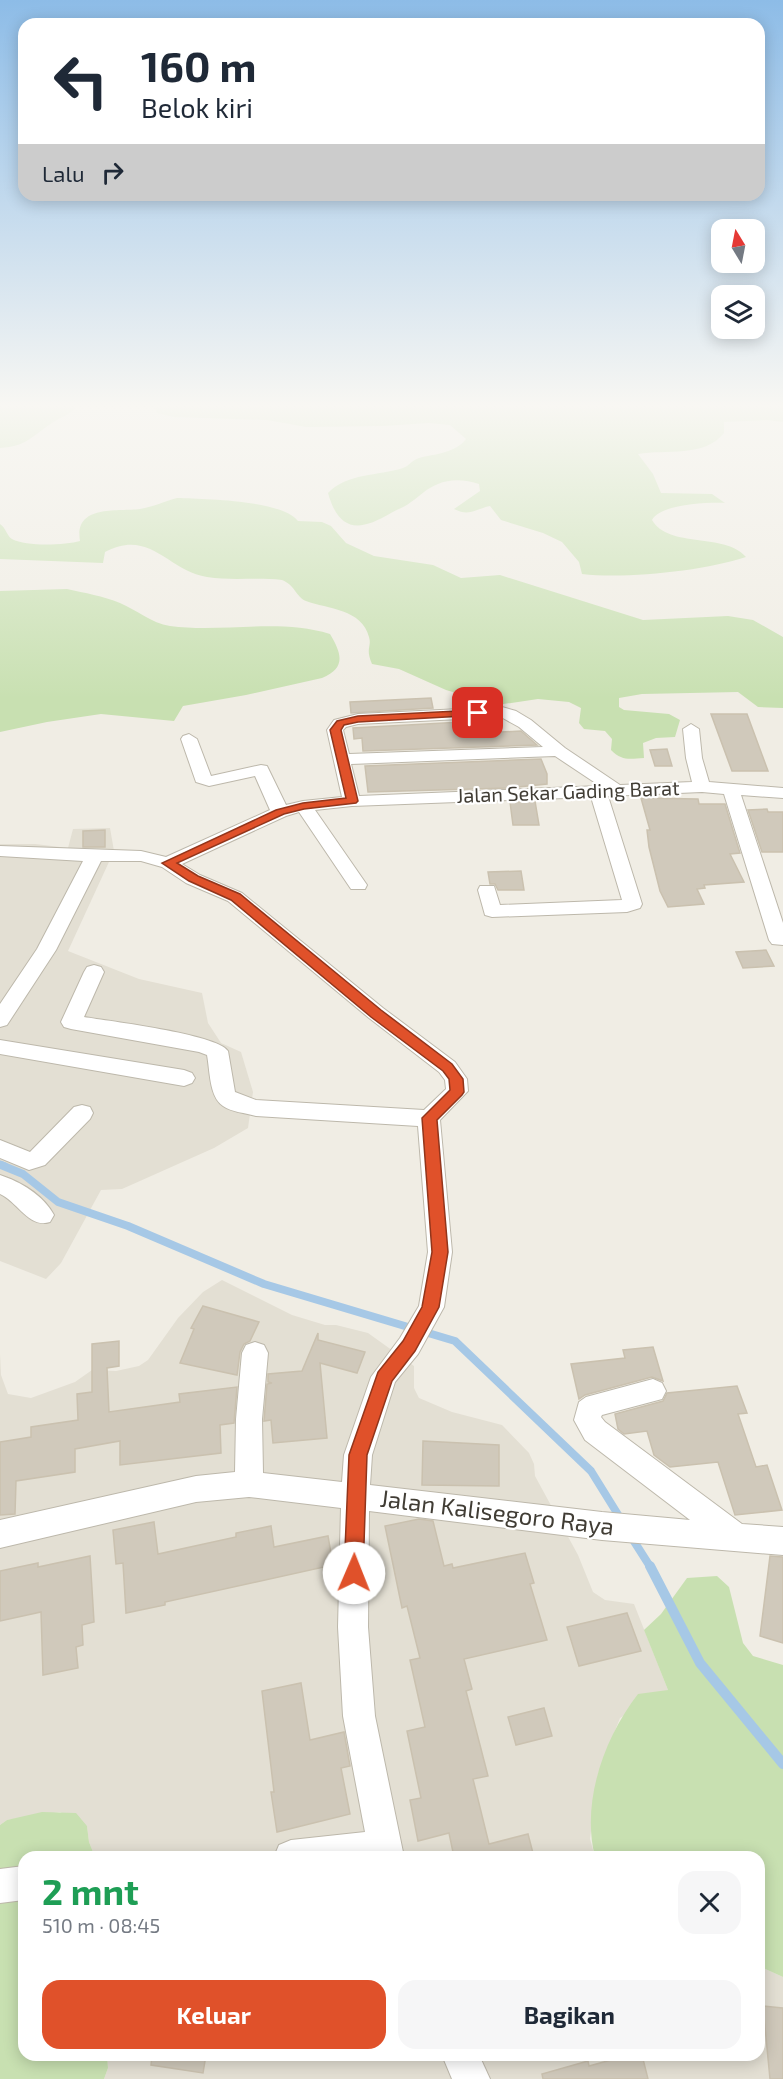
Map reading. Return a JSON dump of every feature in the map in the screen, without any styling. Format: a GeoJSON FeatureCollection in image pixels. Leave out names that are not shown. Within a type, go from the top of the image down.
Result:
{"type":"FeatureCollection","features":[{"type":"Feature","properties":{"kind":"street"},"geometry":{"type":"LineString","coordinates":[[352,801],[336,730],[340,723],[358,719],[502,712],[513,715],[530,726],[559,751],[592,771],[617,791]]}},
{"type":"Feature","properties":{"kind":"street"},"geometry":{"type":"LineString","coordinates":[[691,729],[694,758],[702,787]]}},
{"type":"Feature","properties":{"kind":"street"},"geometry":{"type":"LineString","coordinates":[[189,739],[202,778],[209,781],[261,770],[280,812]]}},
{"type":"Feature","properties":{"kind":"street"},"geometry":{"type":"LineString","coordinates":[[343,759],[559,751]]}},
{"type":"Feature","properties":{"kind":"street","name":"Jalan Sekar Gading Barat"},"geometry":{"type":"LineString","coordinates":[[168,863],[280,812],[303,806],[352,801],[702,787],[783,794]]}},
{"type":"Feature","properties":{"kind":"street"},"geometry":{"type":"LineString","coordinates":[[731,789],[742,830],[779,940]]}},
{"type":"Feature","properties":{"kind":"street"},"geometry":{"type":"LineString","coordinates":[[487,890],[492,911],[633,904],[598,792]]}},
{"type":"Feature","properties":{"kind":"street"},"geometry":{"type":"LineString","coordinates":[[303,806],[358,885]]}},
{"type":"Feature","properties":{"kind":"street"},"geometry":{"type":"LineString","coordinates":[[0,851],[141,856],[168,863],[193,879],[235,897],[376,1013],[447,1067],[456,1079],[457,1092],[429,1118],[256,1108],[231,1101],[225,1095],[217,1052],[204,1045],[71,1022],[94,972]]}},
{"type":"Feature","properties":{"kind":"street"},"geometry":{"type":"LineString","coordinates":[[0,1020],[46,950],[95,856]]}},
{"type":"Feature","properties":{"kind":"street"},"geometry":{"type":"LineString","coordinates":[[0,1047],[184,1078]]}},
{"type":"Feature","properties":{"kind":"street"},"geometry":{"type":"LineString","coordinates":[[0,1149],[29,1161],[37,1159],[82,1113]]}},
{"type":"Feature","properties":{"kind":"street"},"geometry":{"type":"LineString","coordinates":[[386,1851],[359,1716],[353,1627],[355,1496],[358,1455],[384,1377],[409,1346],[430,1307],[440,1252],[429,1118]]}},
{"type":"Feature","properties":{"kind":"street"},"geometry":{"type":"LineString","coordinates":[[0,1184],[16,1191],[42,1215]]}},
{"type":"Feature","properties":{"kind":"street"},"geometry":{"type":"LineString","coordinates":[[249,1484],[249,1419],[255,1353]]}},
{"type":"Feature","properties":{"kind":"street"},"geometry":{"type":"LineString","coordinates":[[653,1391],[595,1405],[588,1410],[587,1420],[595,1431],[736,1537]]}},
{"type":"Feature","properties":{"kind":"street","name":"Jalan Kalisegoro Raya"},"geometry":{"type":"LineString","coordinates":[[0,1534],[196,1489],[249,1484],[666,1533],[783,1541]]}},
{"type":"Feature","properties":{"kind":"street"},"geometry":{"type":"LineString","coordinates":[[0,1886],[18,1884]]}},
{"type":"Feature","properties":{"kind":"street"},"geometry":{"type":"LineString","coordinates":[[463,2061],[471,2079]]}},
{"type":"Feature","properties":{"kind":"shaded area"},"geometry":{"type":"Polygon","coordinates":[[[110,828],[114,851],[68,951],[139,979],[202,993],[208,1023],[221,1043],[241,1052],[253,1092],[248,1128],[214,1148],[122,1189],[101,1190],[61,1263],[46,1279],[0,1261],[0,844],[35,844],[68,848],[73,829],[110,828]]]}},
{"type":"Feature","properties":{"kind":"shaded area"},"geometry":{"type":"Polygon","coordinates":[[[222,1280],[292,1315],[325,1325],[336,1325],[368,1333],[414,1366],[414,1388],[419,1398],[452,1412],[502,1425],[529,1453],[534,1464],[535,1476],[578,1555],[593,1592],[605,1600],[634,1604],[668,1690],[620,1718],[598,1774],[590,1839],[593,1851],[93,1851],[87,1826],[60,1812],[7,1820],[0,1825],[0,1354],[1,1375],[8,1394],[31,1398],[75,1382],[92,1370],[116,1371],[139,1366],[148,1360],[178,1318],[203,1292],[222,1280]]]}},
{"type":"Feature","properties":{"kind":"shaded area"},"geometry":{"type":"Polygon","coordinates":[[[765,1969],[783,1977],[783,2079],[104,2079],[108,2068],[107,2061],[765,2061],[765,1969]]]}},
{"type":"Feature","properties":{"kind":"green space"},"geometry":{"type":"Polygon","coordinates":[[[158,504],[260,505],[289,514],[298,521],[322,522],[331,526],[346,543],[374,556],[433,565],[461,578],[500,575],[643,620],[728,616],[753,620],[783,637],[783,708],[758,707],[738,692],[642,694],[619,698],[619,707],[624,710],[669,714],[680,720],[675,737],[656,738],[643,743],[644,758],[626,758],[611,750],[612,739],[605,731],[584,729],[579,723],[581,708],[569,702],[538,699],[497,705],[446,690],[399,669],[372,664],[369,654],[369,637],[359,621],[352,615],[306,601],[282,580],[207,577],[193,573],[147,548],[134,545],[121,546],[105,552],[103,563],[0,559],[0,524],[10,538],[19,542],[56,544],[80,541],[80,529],[90,515],[99,512],[145,508],[158,504]]]}},
{"type":"Feature","properties":{"kind":"green space"},"geometry":{"type":"Polygon","coordinates":[[[332,504],[407,504],[380,519],[360,525],[352,525],[344,521],[332,504]]]}},
{"type":"Feature","properties":{"kind":"green space"},"geometry":{"type":"Polygon","coordinates":[[[461,504],[696,504],[665,510],[652,520],[660,529],[671,534],[725,545],[737,549],[746,557],[687,570],[642,575],[582,574],[579,562],[562,542],[543,533],[501,520],[490,506],[468,512],[454,509],[461,504]]]}},
{"type":"Feature","properties":{"kind":"green space"},"geometry":{"type":"Polygon","coordinates":[[[67,589],[114,601],[170,626],[190,628],[291,627],[330,634],[340,660],[335,670],[322,678],[183,706],[174,721],[101,714],[0,732],[0,591],[67,589]]]}},
{"type":"Feature","properties":{"kind":"green space"},"geometry":{"type":"Polygon","coordinates":[[[717,1576],[729,1587],[743,1643],[753,1656],[783,1665],[783,1977],[765,1969],[765,1851],[594,1851],[591,1836],[593,1793],[606,1750],[615,1730],[638,1694],[668,1690],[644,1630],[661,1614],[687,1578],[717,1576]]]}},
{"type":"Feature","properties":{"kind":"green space"},"geometry":{"type":"Polygon","coordinates":[[[42,1812],[76,1813],[87,1826],[93,1851],[18,1851],[18,2061],[107,2061],[108,2068],[104,2079],[0,2079],[0,1825],[7,1820],[42,1812]]]}},
{"type":"Feature","properties":{"kind":"building"},"geometry":{"type":"Polygon","coordinates":[[[431,698],[433,708],[351,713],[350,702],[431,698]]]}},
{"type":"Feature","properties":{"kind":"building"},"geometry":{"type":"Polygon","coordinates":[[[711,714],[747,714],[768,771],[732,771],[711,714]]]}},
{"type":"Feature","properties":{"kind":"building"},"geometry":{"type":"Polygon","coordinates":[[[480,721],[483,733],[521,731],[537,745],[363,751],[362,738],[354,739],[353,728],[480,721]]]}},
{"type":"Feature","properties":{"kind":"building"},"geometry":{"type":"Polygon","coordinates":[[[667,749],[672,766],[655,766],[650,750],[667,749]]]}},
{"type":"Feature","properties":{"kind":"building"},"geometry":{"type":"Polygon","coordinates":[[[541,759],[547,774],[547,784],[508,788],[368,792],[365,766],[541,759]]]}},
{"type":"Feature","properties":{"kind":"building"},"geometry":{"type":"Polygon","coordinates":[[[641,798],[698,799],[699,804],[725,804],[740,853],[730,854],[744,882],[704,885],[705,888],[697,889],[704,904],[668,907],[660,891],[649,847],[647,830],[650,830],[641,798]]]}},
{"type":"Feature","properties":{"kind":"building"},"geometry":{"type":"Polygon","coordinates":[[[535,801],[539,825],[513,825],[510,802],[535,801]]]}},
{"type":"Feature","properties":{"kind":"building"},"geometry":{"type":"Polygon","coordinates":[[[767,809],[768,812],[783,812],[783,852],[762,852],[748,810],[767,809]]]}},
{"type":"Feature","properties":{"kind":"building"},"geometry":{"type":"Polygon","coordinates":[[[105,830],[105,847],[83,847],[83,831],[105,830]]]}},
{"type":"Feature","properties":{"kind":"building"},"geometry":{"type":"Polygon","coordinates":[[[521,871],[524,890],[498,890],[495,884],[490,884],[488,872],[521,871]]]}},
{"type":"Feature","properties":{"kind":"building"},"geometry":{"type":"Polygon","coordinates":[[[766,950],[774,966],[743,968],[736,952],[766,950]]]}},
{"type":"Feature","properties":{"kind":"building"},"geometry":{"type":"Polygon","coordinates":[[[203,1306],[259,1322],[250,1341],[244,1344],[240,1352],[237,1375],[180,1363],[194,1329],[191,1328],[203,1306]]]}},
{"type":"Feature","properties":{"kind":"building"},"geometry":{"type":"Polygon","coordinates":[[[318,1333],[318,1340],[365,1352],[357,1373],[320,1363],[327,1438],[273,1443],[271,1420],[264,1421],[267,1384],[272,1383],[268,1382],[268,1374],[302,1371],[318,1333]]]}},
{"type":"Feature","properties":{"kind":"building"},"geometry":{"type":"Polygon","coordinates":[[[119,1341],[119,1366],[107,1368],[109,1412],[180,1402],[179,1394],[237,1387],[234,1423],[220,1425],[221,1453],[120,1465],[120,1441],[75,1449],[75,1472],[16,1481],[15,1514],[0,1515],[0,1442],[31,1437],[31,1427],[78,1420],[77,1394],[92,1392],[92,1344],[119,1341]]]}},
{"type":"Feature","properties":{"kind":"building"},"geometry":{"type":"Polygon","coordinates":[[[653,1347],[663,1381],[652,1377],[585,1395],[579,1399],[571,1364],[625,1358],[623,1350],[653,1347]]]}},
{"type":"Feature","properties":{"kind":"building"},"geometry":{"type":"Polygon","coordinates":[[[737,1386],[747,1413],[738,1414],[756,1467],[767,1465],[782,1510],[735,1515],[718,1462],[670,1467],[654,1455],[647,1431],[624,1434],[618,1429],[615,1414],[663,1401],[667,1393],[737,1386]]]}},
{"type":"Feature","properties":{"kind":"building"},"geometry":{"type":"Polygon","coordinates":[[[423,1441],[499,1445],[499,1486],[422,1485],[423,1441]]]}},
{"type":"Feature","properties":{"kind":"building"},"geometry":{"type":"Polygon","coordinates":[[[419,1519],[433,1521],[444,1566],[452,1564],[453,1568],[525,1553],[534,1583],[530,1584],[547,1640],[464,1659],[472,1689],[466,1691],[488,1776],[473,1779],[489,1844],[528,1834],[532,1851],[453,1851],[449,1833],[418,1841],[410,1800],[421,1798],[407,1731],[425,1727],[410,1660],[420,1658],[407,1606],[402,1608],[385,1526],[419,1519]]]}},
{"type":"Feature","properties":{"kind":"building"},"geometry":{"type":"Polygon","coordinates":[[[154,1522],[158,1554],[236,1537],[236,1533],[271,1526],[274,1547],[328,1536],[333,1565],[165,1602],[165,1605],[126,1613],[123,1563],[116,1564],[113,1530],[154,1522]]]}},
{"type":"Feature","properties":{"kind":"building"},"geometry":{"type":"Polygon","coordinates":[[[90,1556],[94,1622],[82,1625],[83,1645],[76,1647],[78,1668],[43,1675],[41,1612],[0,1621],[0,1571],[38,1563],[38,1567],[90,1556]]]}},
{"type":"Feature","properties":{"kind":"building"},"geometry":{"type":"Polygon","coordinates":[[[770,1556],[783,1557],[783,1643],[760,1636],[770,1556]]]}},
{"type":"Feature","properties":{"kind":"building"},"geometry":{"type":"Polygon","coordinates":[[[627,1613],[641,1651],[579,1666],[567,1627],[627,1613]]]}},
{"type":"Feature","properties":{"kind":"building"},"geometry":{"type":"Polygon","coordinates":[[[301,1683],[310,1740],[344,1732],[350,1766],[341,1768],[350,1814],[277,1832],[262,1691],[301,1683]]]}},
{"type":"Feature","properties":{"kind":"building"},"geometry":{"type":"Polygon","coordinates":[[[544,1708],[552,1736],[516,1745],[508,1717],[544,1708]]]}},
{"type":"Feature","properties":{"kind":"building"},"geometry":{"type":"Polygon","coordinates":[[[765,2006],[783,2008],[783,2079],[770,2079],[765,2006]]]}},
{"type":"Feature","properties":{"kind":"building"},"geometry":{"type":"Polygon","coordinates":[[[151,2061],[205,2061],[203,2073],[151,2065],[151,2061]]]}},
{"type":"Feature","properties":{"kind":"building"},"geometry":{"type":"Polygon","coordinates":[[[588,2061],[589,2066],[607,2061],[644,2061],[648,2079],[543,2079],[542,2074],[588,2061]]]}},
{"type":"Feature","properties":{"kind":"waterway"},"geometry":{"type":"LineString","coordinates":[[0,1164],[5,1166]]}},
{"type":"Feature","properties":{"kind":"waterway"},"geometry":{"type":"LineString","coordinates":[[1,1165],[23,1174],[58,1202],[128,1226],[264,1284],[455,1341],[591,1471],[622,1521]]}},
{"type":"Feature","properties":{"kind":"waterway"},"geometry":{"type":"LineString","coordinates":[[630,1535],[651,1568]]}},
{"type":"Feature","properties":{"kind":"waterway"},"geometry":{"type":"LineString","coordinates":[[650,1566],[700,1663],[783,1764]]}},
{"type":"Feature","properties":{"kind":"route"},"geometry":{"type":"LineString","coordinates":[[354,1573],[358,1455],[384,1377],[409,1346],[430,1307],[440,1252],[440,1235],[429,1118],[457,1092],[456,1079],[447,1067],[376,1013],[289,939],[235,897],[193,879],[168,863],[280,812],[303,806],[352,801],[336,730],[340,723],[358,719],[478,713]]}}]}
